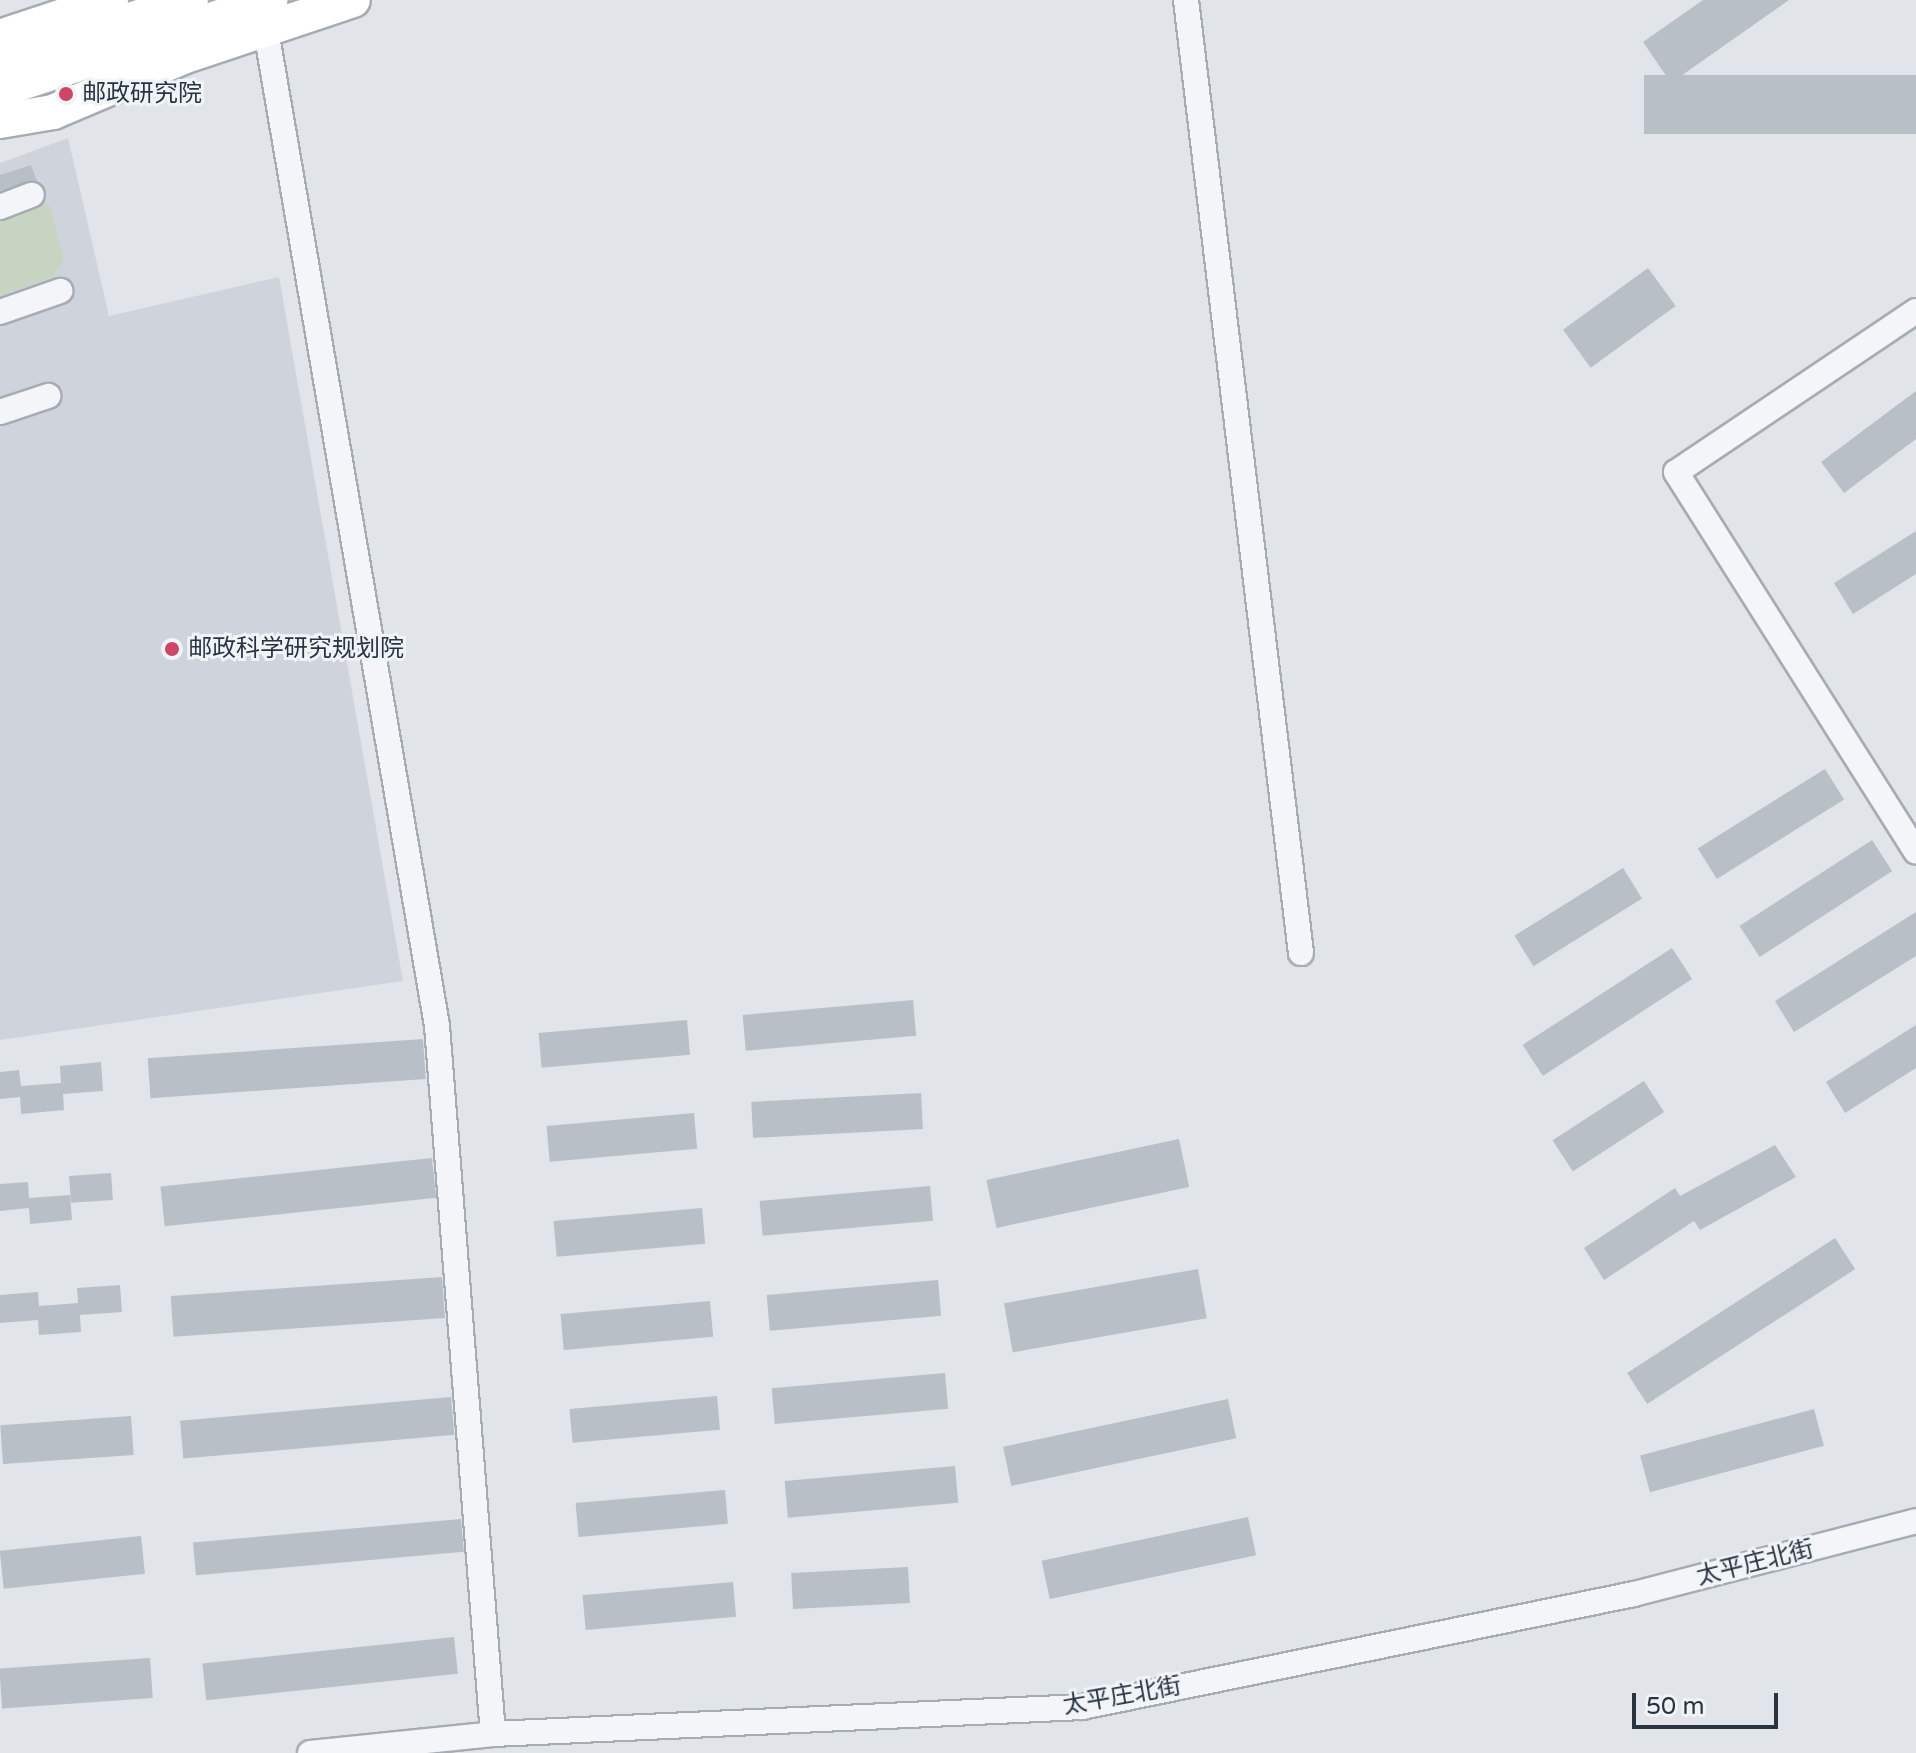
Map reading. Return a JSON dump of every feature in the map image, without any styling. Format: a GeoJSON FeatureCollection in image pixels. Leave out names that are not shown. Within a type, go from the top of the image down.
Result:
{"type":"FeatureCollection","features":[{"type":"Feature","properties":{"kind":"street"},"geometry":{"type":"LineString","coordinates":[[0,37],[111,0]]}},
{"type":"Feature","properties":{"kind":"street"},"geometry":{"type":"LineString","coordinates":[[0,63],[191,0]]}},
{"type":"Feature","properties":{"kind":"street"},"geometry":{"type":"LineString","coordinates":[[0,90],[266,11],[353,0]]}},
{"type":"Feature","properties":{"kind":"street"},"geometry":{"type":"LineString","coordinates":[[1186,0],[1301,953]]}},
{"type":"Feature","properties":{"kind":"street"},"geometry":{"type":"LineString","coordinates":[[0,121],[53,112],[266,11]]}},
{"type":"Feature","properties":{"kind":"street"},"geometry":{"type":"LineString","coordinates":[[266,11],[437,1026],[493,1734]]}},
{"type":"Feature","properties":{"kind":"street"},"geometry":{"type":"LineString","coordinates":[[0,207],[32,195]]}},
{"type":"Feature","properties":{"kind":"street"},"geometry":{"type":"LineString","coordinates":[[0,312],[60,291]]}},
{"type":"Feature","properties":{"kind":"street"},"geometry":{"type":"LineString","coordinates":[[1916,311],[1676,472],[1916,851]]}},
{"type":"Feature","properties":{"kind":"street"},"geometry":{"type":"LineString","coordinates":[[0,412],[48,396]]}},
{"type":"Feature","properties":{"kind":"street","name":"太平庄北街"},"geometry":{"type":"LineString","coordinates":[[310,1753],[493,1734],[1082,1707],[1634,1594],[1916,1521]]}},
{"type":"Feature","properties":{"kind":"shaded area","name":"邮政科学研究规划院"},"geometry":{"type":"Polygon","coordinates":[[[68,138],[109,316],[279,277],[403,981],[0,1040],[0,163],[68,138]]]}},
{"type":"Feature","properties":{"kind":"green space"},"geometry":{"type":"Polygon","coordinates":[[[38,204],[50,206],[64,259],[53,277],[0,296],[0,218],[38,204]]]}},
{"type":"Feature","properties":{"kind":"building"},"geometry":{"type":"Polygon","coordinates":[[[1703,0],[1789,0],[1671,83],[1643,42],[1703,0]]]}},
{"type":"Feature","properties":{"kind":"building"},"geometry":{"type":"Polygon","coordinates":[[[1644,75],[1916,75],[1916,134],[1644,134],[1644,75]]]}},
{"type":"Feature","properties":{"kind":"building"},"geometry":{"type":"Polygon","coordinates":[[[31,165],[37,181],[0,191],[0,175],[31,165]]]}},
{"type":"Feature","properties":{"kind":"building"},"geometry":{"type":"Polygon","coordinates":[[[1648,268],[1676,306],[1591,368],[1563,330],[1648,268]]]}},
{"type":"Feature","properties":{"kind":"building"},"geometry":{"type":"Polygon","coordinates":[[[1916,391],[1916,439],[1844,493],[1821,462],[1916,391]]]}},
{"type":"Feature","properties":{"kind":"building"},"geometry":{"type":"Polygon","coordinates":[[[1916,531],[1916,574],[1853,614],[1834,583],[1916,531]]]}},
{"type":"Feature","properties":{"kind":"building"},"geometry":{"type":"Polygon","coordinates":[[[1825,769],[1844,800],[1717,879],[1698,848],[1825,769]]]}},
{"type":"Feature","properties":{"kind":"building"},"geometry":{"type":"Polygon","coordinates":[[[1872,840],[1892,871],[1760,957],[1739,926],[1872,840]]]}},
{"type":"Feature","properties":{"kind":"building"},"geometry":{"type":"Polygon","coordinates":[[[1623,868],[1642,899],[1534,966],[1514,936],[1623,868]]]}},
{"type":"Feature","properties":{"kind":"building"},"geometry":{"type":"Polygon","coordinates":[[[1916,912],[1916,956],[1794,1032],[1775,1001],[1916,912]]]}},
{"type":"Feature","properties":{"kind":"building"},"geometry":{"type":"Polygon","coordinates":[[[1672,948],[1692,979],[1543,1076],[1523,1045],[1672,948]]]}},
{"type":"Feature","properties":{"kind":"building"},"geometry":{"type":"Polygon","coordinates":[[[913,1000],[916,1036],[746,1051],[743,1015],[913,1000]]]}},
{"type":"Feature","properties":{"kind":"building"},"geometry":{"type":"Polygon","coordinates":[[[687,1020],[690,1055],[542,1068],[539,1033],[687,1020]]]}},
{"type":"Feature","properties":{"kind":"building"},"geometry":{"type":"Polygon","coordinates":[[[1916,1025],[1916,1068],[1845,1113],[1826,1082],[1916,1025]]]}},
{"type":"Feature","properties":{"kind":"building"},"geometry":{"type":"Polygon","coordinates":[[[423,1039],[426,1079],[150,1098],[148,1058],[423,1039]]]}},
{"type":"Feature","properties":{"kind":"building"},"geometry":{"type":"Polygon","coordinates":[[[101,1062],[103,1091],[63,1094],[64,1110],[21,1114],[20,1097],[0,1099],[0,1072],[19,1070],[21,1086],[61,1083],[60,1066],[101,1062]]]}},
{"type":"Feature","properties":{"kind":"building"},"geometry":{"type":"Polygon","coordinates":[[[1644,1081],[1664,1112],[1573,1171],[1553,1140],[1644,1081]]]}},
{"type":"Feature","properties":{"kind":"building"},"geometry":{"type":"Polygon","coordinates":[[[921,1093],[923,1129],[753,1138],[751,1102],[921,1093]]]}},
{"type":"Feature","properties":{"kind":"building"},"geometry":{"type":"Polygon","coordinates":[[[694,1113],[697,1149],[550,1162],[547,1126],[694,1113]]]}},
{"type":"Feature","properties":{"kind":"building"},"geometry":{"type":"Polygon","coordinates":[[[1179,1139],[1189,1187],[996,1228],[986,1180],[1179,1139]]]}},
{"type":"Feature","properties":{"kind":"building"},"geometry":{"type":"Polygon","coordinates":[[[1775,1145],[1796,1177],[1700,1230],[1694,1221],[1604,1280],[1584,1248],[1675,1188],[1680,1196],[1775,1145]]]}},
{"type":"Feature","properties":{"kind":"building"},"geometry":{"type":"Polygon","coordinates":[[[432,1158],[436,1198],[165,1226],[160,1187],[432,1158]]]}},
{"type":"Feature","properties":{"kind":"building"},"geometry":{"type":"Polygon","coordinates":[[[111,1173],[113,1200],[71,1203],[69,1176],[111,1173]]]}},
{"type":"Feature","properties":{"kind":"building"},"geometry":{"type":"Polygon","coordinates":[[[28,1182],[29,1198],[70,1195],[72,1220],[30,1224],[29,1208],[0,1211],[0,1184],[28,1182]]]}},
{"type":"Feature","properties":{"kind":"building"},"geometry":{"type":"Polygon","coordinates":[[[930,1186],[933,1221],[763,1236],[760,1201],[930,1186]]]}},
{"type":"Feature","properties":{"kind":"building"},"geometry":{"type":"Polygon","coordinates":[[[702,1208],[705,1244],[557,1257],[554,1221],[702,1208]]]}},
{"type":"Feature","properties":{"kind":"building"},"geometry":{"type":"Polygon","coordinates":[[[1835,1238],[1855,1269],[1647,1404],[1627,1373],[1835,1238]]]}},
{"type":"Feature","properties":{"kind":"building"},"geometry":{"type":"Polygon","coordinates":[[[1198,1269],[1207,1318],[1013,1352],[1004,1303],[1198,1269]]]}},
{"type":"Feature","properties":{"kind":"building"},"geometry":{"type":"Polygon","coordinates":[[[442,1277],[445,1318],[174,1337],[171,1296],[442,1277]]]}},
{"type":"Feature","properties":{"kind":"building"},"geometry":{"type":"Polygon","coordinates":[[[938,1280],[941,1316],[770,1331],[767,1295],[938,1280]]]}},
{"type":"Feature","properties":{"kind":"building"},"geometry":{"type":"Polygon","coordinates":[[[120,1285],[122,1312],[80,1315],[81,1332],[39,1335],[38,1320],[0,1323],[0,1295],[38,1292],[39,1306],[78,1303],[77,1288],[120,1285]]]}},
{"type":"Feature","properties":{"kind":"building"},"geometry":{"type":"Polygon","coordinates":[[[710,1301],[713,1337],[564,1350],[561,1314],[710,1301]]]}},
{"type":"Feature","properties":{"kind":"building"},"geometry":{"type":"Polygon","coordinates":[[[945,1373],[948,1409],[775,1424],[772,1388],[945,1373]]]}},
{"type":"Feature","properties":{"kind":"building"},"geometry":{"type":"Polygon","coordinates":[[[717,1396],[720,1430],[573,1443],[570,1409],[717,1396]]]}},
{"type":"Feature","properties":{"kind":"building"},"geometry":{"type":"Polygon","coordinates":[[[451,1397],[454,1435],[183,1459],[180,1421],[451,1397]]]}},
{"type":"Feature","properties":{"kind":"building"},"geometry":{"type":"Polygon","coordinates":[[[1228,1399],[1236,1438],[1011,1486],[1003,1447],[1228,1399]]]}},
{"type":"Feature","properties":{"kind":"building"},"geometry":{"type":"Polygon","coordinates":[[[1814,1409],[1824,1446],[1650,1492],[1640,1456],[1814,1409]]]}},
{"type":"Feature","properties":{"kind":"building"},"geometry":{"type":"Polygon","coordinates":[[[131,1416],[134,1455],[3,1464],[0,1425],[131,1416]]]}},
{"type":"Feature","properties":{"kind":"building"},"geometry":{"type":"Polygon","coordinates":[[[955,1466],[958,1503],[788,1518],[785,1481],[955,1466]]]}},
{"type":"Feature","properties":{"kind":"building"},"geometry":{"type":"Polygon","coordinates":[[[725,1490],[728,1524],[579,1537],[576,1503],[725,1490]]]}},
{"type":"Feature","properties":{"kind":"building"},"geometry":{"type":"Polygon","coordinates":[[[1248,1517],[1256,1555],[1050,1599],[1042,1561],[1248,1517]]]}},
{"type":"Feature","properties":{"kind":"building"},"geometry":{"type":"Polygon","coordinates":[[[461,1519],[464,1552],[196,1575],[193,1542],[461,1519]]]}},
{"type":"Feature","properties":{"kind":"building"},"geometry":{"type":"Polygon","coordinates":[[[141,1536],[145,1574],[4,1589],[0,1551],[141,1536]]]}},
{"type":"Feature","properties":{"kind":"building"},"geometry":{"type":"Polygon","coordinates":[[[908,1567],[910,1603],[793,1609],[791,1573],[908,1567]]]}},
{"type":"Feature","properties":{"kind":"building"},"geometry":{"type":"Polygon","coordinates":[[[733,1582],[736,1617],[586,1630],[583,1595],[733,1582]]]}},
{"type":"Feature","properties":{"kind":"building"},"geometry":{"type":"Polygon","coordinates":[[[454,1637],[458,1674],[206,1700],[202,1663],[454,1637]]]}},
{"type":"Feature","properties":{"kind":"building"},"geometry":{"type":"Polygon","coordinates":[[[150,1658],[153,1698],[2,1708],[0,1668],[150,1658]]]}},
{"type":"Feature","properties":{"kind":"place","name":"邮政研究院"},"geometry":{"type":"Point","coordinates":[66,94]}},
{"type":"Feature","properties":{"kind":"place","name":"邮政科学研究规划院"},"geometry":{"type":"Point","coordinates":[172,649]}}]}
